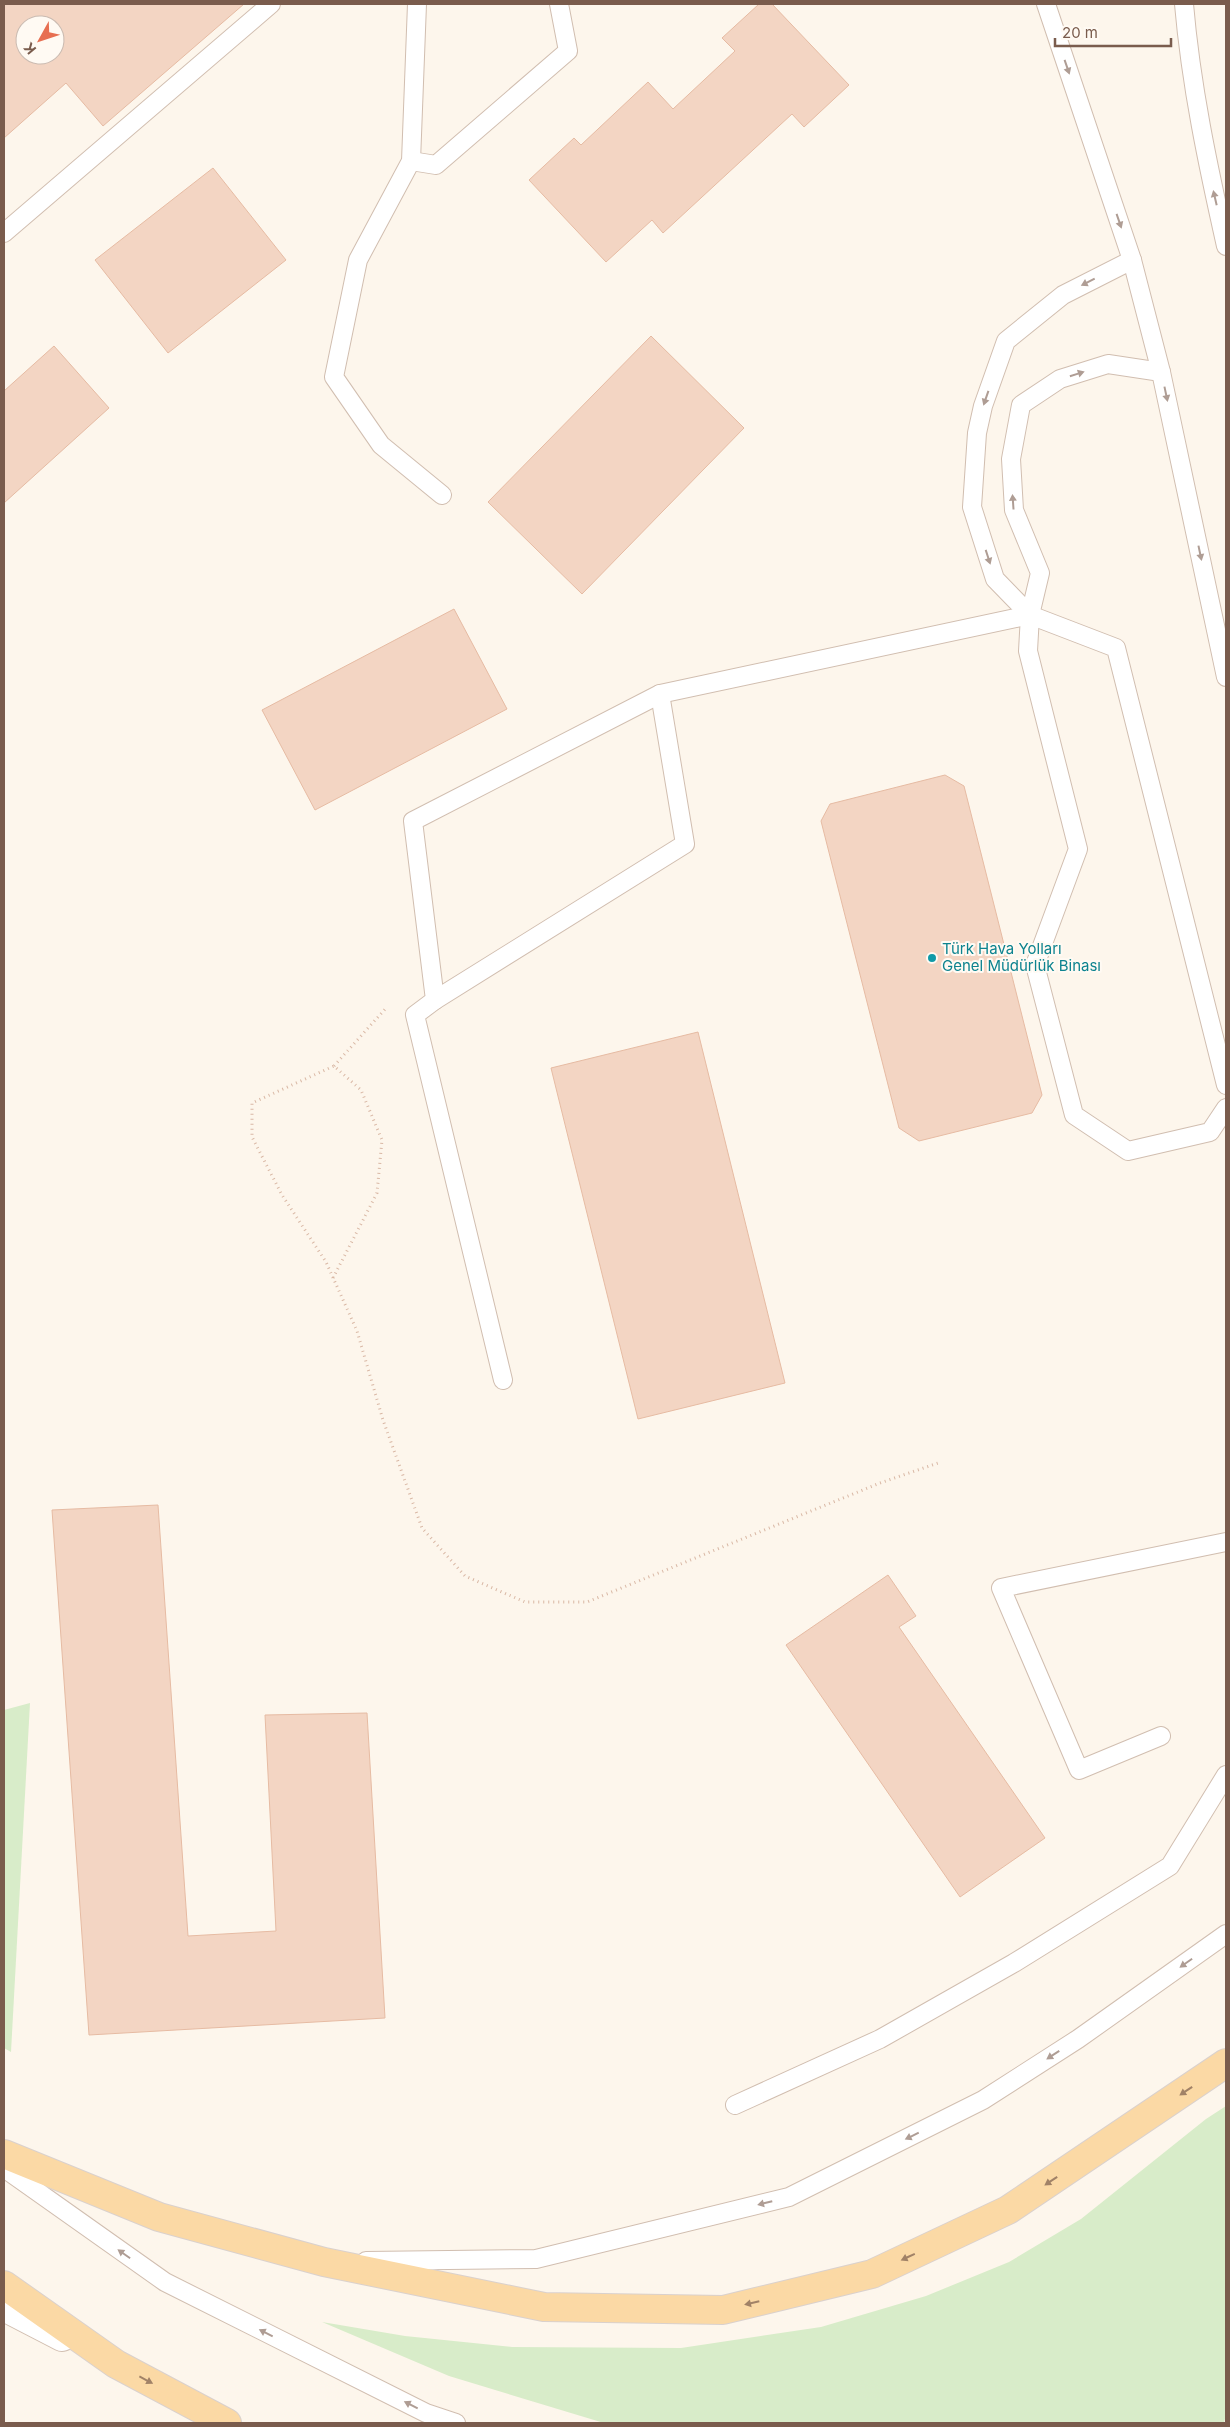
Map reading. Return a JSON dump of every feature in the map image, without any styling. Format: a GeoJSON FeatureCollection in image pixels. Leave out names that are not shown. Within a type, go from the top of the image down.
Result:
{"type":"FeatureCollection","features":[{"type":"Feature","properties":{"kind":"main road"},"geometry":{"type":"LineString","coordinates":[[4,2154],[159,2217],[324,2262],[544,2307],[722,2310],[872,2274],[1008,2210],[1226,2064]]}},
{"type":"Feature","properties":{"kind":"main road"},"geometry":{"type":"LineString","coordinates":[[4,2285],[116,2364],[227,2423]]}},
{"type":"Feature","properties":{"kind":"street"},"geometry":{"type":"LineString","coordinates":[[4,2307],[116,2364]]}},
{"type":"Feature","properties":{"kind":"lane"},"geometry":{"type":"LineString","coordinates":[[4,233],[271,4]]}},
{"type":"Feature","properties":{"kind":"lane"},"geometry":{"type":"LineString","coordinates":[[417,4],[411,161],[358,260],[334,377],[381,445],[442,495]]}},
{"type":"Feature","properties":{"kind":"lane"},"geometry":{"type":"LineString","coordinates":[[411,161],[436,165],[568,51],[559,4]]}},
{"type":"Feature","properties":{"kind":"lane"},"geometry":{"type":"LineString","coordinates":[[1046,4],[1132,260],[1161,372],[1226,677]]}},
{"type":"Feature","properties":{"kind":"lane"},"geometry":{"type":"LineString","coordinates":[[1184,4],[1188,56],[1207,162],[1226,246]]}},
{"type":"Feature","properties":{"kind":"lane"},"geometry":{"type":"LineString","coordinates":[[1132,260],[1063,295],[1006,341],[983,406],[977,433],[972,507],[995,579],[1030,615],[1116,648],[1226,1085]]}},
{"type":"Feature","properties":{"kind":"lane"},"geometry":{"type":"LineString","coordinates":[[1161,372],[1108,364],[1060,380],[1021,405],[1011,459],[1014,510],[1040,574],[1030,615],[1028,651],[1078,848],[1035,965],[1074,1115],[1128,1151],[1210,1132],[1226,1108]]}},
{"type":"Feature","properties":{"kind":"lane"},"geometry":{"type":"LineString","coordinates":[[435,1000],[413,821],[660,694],[1030,615]]}},
{"type":"Feature","properties":{"kind":"lane"},"geometry":{"type":"LineString","coordinates":[[502,1380],[415,1014],[685,844],[660,694]]}},
{"type":"Feature","properties":{"kind":"lane"},"geometry":{"type":"LineString","coordinates":[[1161,1736],[1079,1770],[1001,1588],[1226,1542]]}},
{"type":"Feature","properties":{"kind":"lane"},"geometry":{"type":"LineString","coordinates":[[735,2104],[880,2039],[1014,1963],[1170,1866],[1226,1775]]}},
{"type":"Feature","properties":{"kind":"lane"},"geometry":{"type":"LineString","coordinates":[[324,2262],[536,2259],[789,2197],[983,2100],[1078,2038],[1226,1934]]}},
{"type":"Feature","properties":{"kind":"lane"},"geometry":{"type":"LineString","coordinates":[[4,2168],[164,2282],[426,2413],[456,2423]]}},
{"type":"Feature","properties":{"kind":"path"},"geometry":{"type":"LineString","coordinates":[[334,1066],[395,998],[415,1014]]}},
{"type":"Feature","properties":{"kind":"green space"},"geometry":{"type":"Polygon","coordinates":[[[30,1703],[11,2052],[4,2048],[4,1710],[30,1703]]]}},
{"type":"Feature","properties":{"kind":"green space"},"geometry":{"type":"Polygon","coordinates":[[[1226,2106],[1226,2414],[1224,2423],[604,2423],[449,2376],[322,2322],[405,2336],[512,2347],[681,2348],[821,2327],[926,2296],[1009,2262],[1081,2219],[1206,2119],[1226,2106]]]}},
{"type":"Feature","properties":{"kind":"building"},"geometry":{"type":"Polygon","coordinates":[[[4,4],[244,4],[103,126],[66,83],[4,138],[4,4]]]}},
{"type":"Feature","properties":{"kind":"building"},"geometry":{"type":"Polygon","coordinates":[[[759,4],[772,4],[849,85],[804,127],[792,114],[663,233],[652,220],[606,262],[529,180],[574,138],[581,145],[648,82],[673,109],[735,51],[722,38],[759,4]]]}},
{"type":"Feature","properties":{"kind":"building"},"geometry":{"type":"Polygon","coordinates":[[[213,168],[286,260],[168,353],[95,260],[213,168]]]}},
{"type":"Feature","properties":{"kind":"building"},"geometry":{"type":"Polygon","coordinates":[[[651,336],[744,428],[582,594],[488,502],[651,336]]]}},
{"type":"Feature","properties":{"kind":"building"},"geometry":{"type":"Polygon","coordinates":[[[54,346],[109,408],[4,503],[4,391],[54,346]]]}},
{"type":"Feature","properties":{"kind":"building"},"geometry":{"type":"Polygon","coordinates":[[[454,609],[507,709],[315,810],[262,710],[454,609]]]}},
{"type":"Feature","properties":{"kind":"building","name":"Türk Hava Yolları Genel Müdürlük Binası"},"geometry":{"type":"Polygon","coordinates":[[[945,775],[964,786],[1042,1095],[1032,1113],[919,1141],[899,1128],[821,821],[830,804],[945,775]]]}},
{"type":"Feature","properties":{"kind":"building"},"geometry":{"type":"Polygon","coordinates":[[[698,1032],[785,1383],[638,1419],[551,1068],[698,1032]]]}},
{"type":"Feature","properties":{"kind":"building"},"geometry":{"type":"Polygon","coordinates":[[[158,1505],[188,1936],[276,1931],[265,1715],[367,1713],[385,2018],[89,2035],[52,1510],[158,1505]]]}},
{"type":"Feature","properties":{"kind":"building"},"geometry":{"type":"Polygon","coordinates":[[[888,1575],[916,1616],[899,1627],[1045,1838],[960,1897],[786,1645],[888,1575]]]}},
{"type":"Feature","properties":{"kind":"place","name":"Türk Hava Yolları Genel Müdürlük Binası"},"geometry":{"type":"Point","coordinates":[932,958]}}]}
